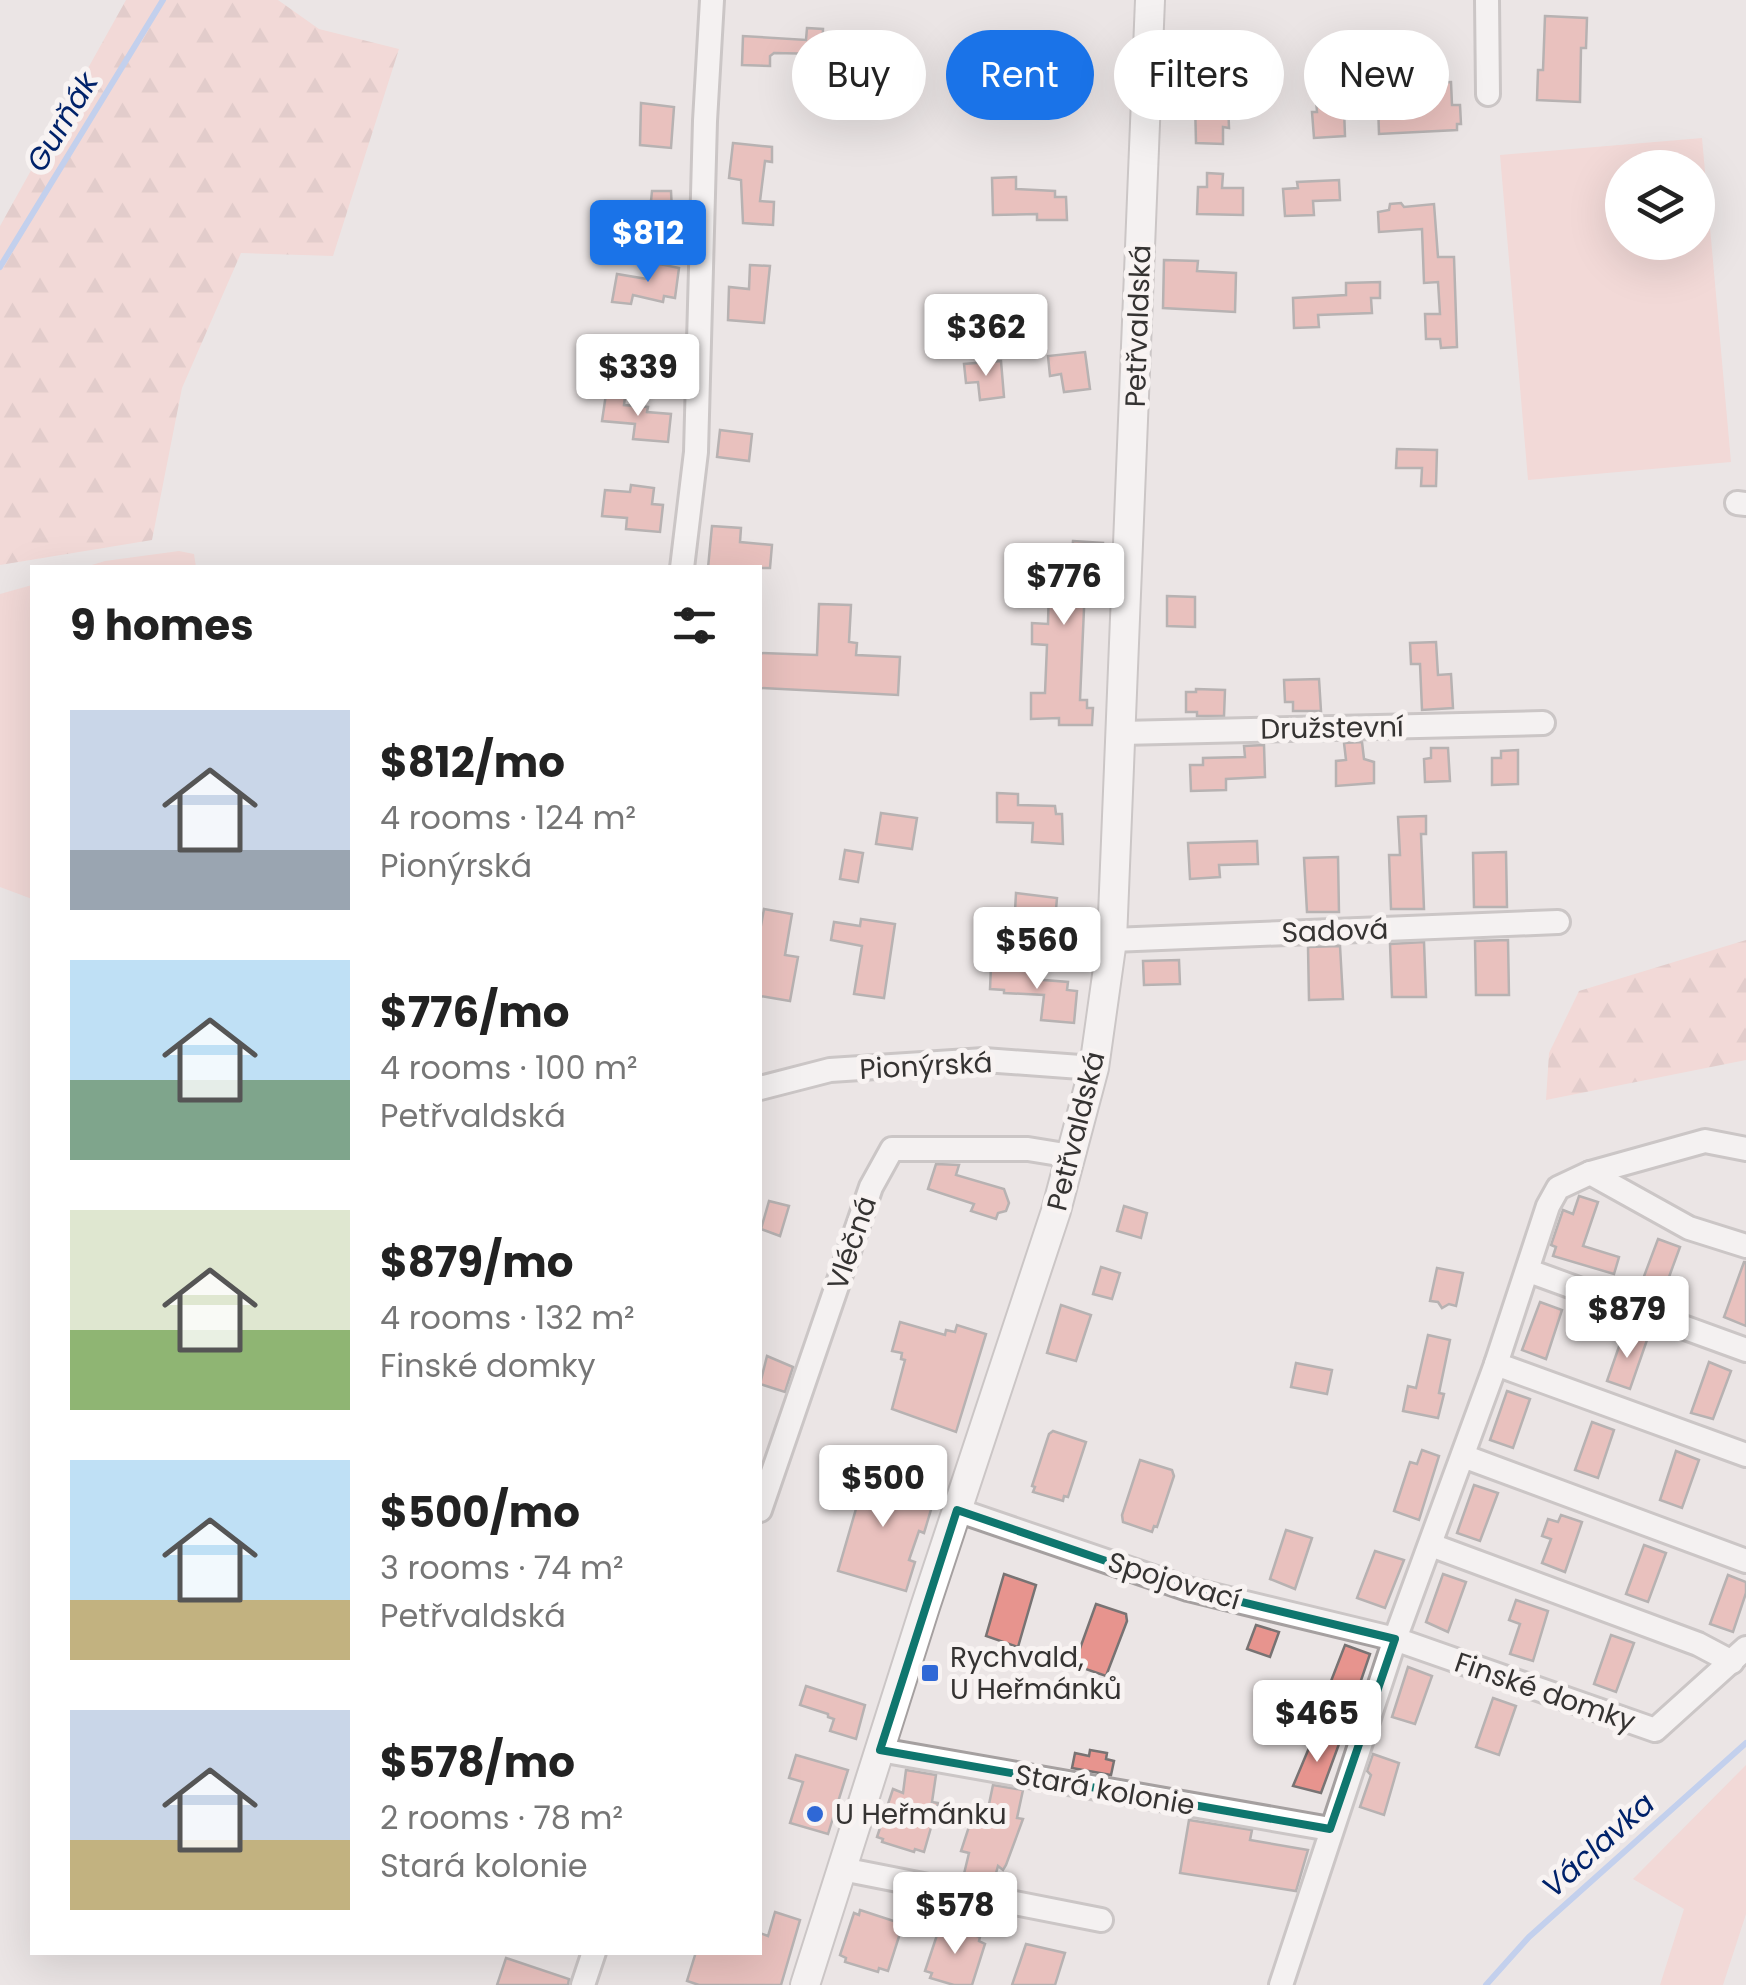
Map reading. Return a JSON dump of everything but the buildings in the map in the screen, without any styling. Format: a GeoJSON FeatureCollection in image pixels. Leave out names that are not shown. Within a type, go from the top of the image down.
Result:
{"type":"FeatureCollection","features":[{"type":"Feature","properties":{"kind":"street"},"geometry":{"type":"LineString","coordinates":[[682,565],[696,452],[712,0]]}},
{"type":"Feature","properties":{"kind":"street","name":"Petřvaldská"},"geometry":{"type":"LineString","coordinates":[[806,1985],[1071,1156],[1094,1068],[1112,940],[1150,0]]}},
{"type":"Feature","properties":{"kind":"street"},"geometry":{"type":"LineString","coordinates":[[1487,0],[1488,94]]}},
{"type":"Feature","properties":{"kind":"street","name":"Družstevní"},"geometry":{"type":"LineString","coordinates":[[1121,733],[1543,723]]}},
{"type":"Feature","properties":{"kind":"street","name":"Sadová"},"geometry":{"type":"LineString","coordinates":[[1112,940],[1558,922]]}},
{"type":"Feature","properties":{"kind":"street","name":"Pionýrská"},"geometry":{"type":"LineString","coordinates":[[762,1087],[830,1070],[984,1060],[1094,1068]]}},
{"type":"Feature","properties":{"kind":"street"},"geometry":{"type":"LineString","coordinates":[[1281,1985],[1395,1639],[1529,1271],[1548,1206],[1558,1188],[1590,1174],[1705,1141],[1746,1149]]}},
{"type":"Feature","properties":{"kind":"street","name":"Vléčná"},"geometry":{"type":"LineString","coordinates":[[762,1504],[870,1187],[892,1149],[1028,1149],[1071,1156]]}},
{"type":"Feature","properties":{"kind":"street"},"geometry":{"type":"LineString","coordinates":[[1590,1174],[1689,1228],[1746,1246]]}},
{"type":"Feature","properties":{"kind":"street"},"geometry":{"type":"LineString","coordinates":[[1529,1271],[1746,1350]]}},
{"type":"Feature","properties":{"kind":"street"},"geometry":{"type":"LineString","coordinates":[[1496,1364],[1746,1455]]}},
{"type":"Feature","properties":{"kind":"street"},"geometry":{"type":"LineString","coordinates":[[1463,1456],[1746,1561]]}},
{"type":"Feature","properties":{"kind":"street","name":"Spojovací"},"geometry":{"type":"LineString","coordinates":[[957,1510],[1188,1589],[1395,1639]]}},
{"type":"Feature","properties":{"kind":"street","name":"Finské domky"},"geometry":{"type":"LineString","coordinates":[[1431,1545],[1682,1638],[1739,1655]]}},
{"type":"Feature","properties":{"kind":"street","name":"Finské domky"},"geometry":{"type":"LineString","coordinates":[[1395,1639],[1654,1730],[1739,1655]]}},
{"type":"Feature","properties":{"kind":"street","name":"Stará kolonie"},"geometry":{"type":"LineString","coordinates":[[880,1750],[1330,1829]]}},
{"type":"Feature","properties":{"kind":"street"},"geometry":{"type":"LineString","coordinates":[[842,1869],[1102,1920]]}},
{"type":"Feature","properties":{"kind":"street"},"geometry":{"type":"LineString","coordinates":[[583,1985],[593,1955]]}},
{"type":"Feature","properties":{"kind":"highlighted area"},"geometry":{"type":"Polygon","coordinates":[[[957,1510],[1188,1589],[1395,1639],[1330,1829],[880,1750],[957,1510]]]}},
{"type":"Feature","properties":{"kind":"green space"},"geometry":{"type":"Polygon","coordinates":[[[126,0],[278,0],[319,29],[399,49],[333,256],[241,253],[182,388],[152,540],[0,565],[0,226],[126,0]]]}},
{"type":"Feature","properties":{"kind":"green space"},"geometry":{"type":"Polygon","coordinates":[[[1702,138],[1703,150],[1605,150],[1605,260],[1713,260],[1731,462],[1528,480],[1500,155],[1702,138]]]}},
{"type":"Feature","properties":{"kind":"green space"},"geometry":{"type":"Polygon","coordinates":[[[179,551],[194,554],[196,565],[92,565],[179,551]]]}},
{"type":"Feature","properties":{"kind":"green space"},"geometry":{"type":"Polygon","coordinates":[[[30,586],[30,898],[0,887],[0,594],[30,586]]]}},
{"type":"Feature","properties":{"kind":"green space"},"geometry":{"type":"Polygon","coordinates":[[[1746,940],[1746,1060],[1546,1100],[1549,1053],[1579,991],[1746,940]]]}},
{"type":"Feature","properties":{"kind":"green space"},"geometry":{"type":"Polygon","coordinates":[[[1746,1765],[1746,1914],[1723,1985],[1660,1985],[1684,1909],[1633,1879],[1746,1765]]]}},
{"type":"Feature","properties":{"kind":"waterway","name":"Gurňák"},"geometry":{"type":"LineString","coordinates":[[0,267],[163,0]]}},
{"type":"Feature","properties":{"kind":"waterway","name":"Václavka"},"geometry":{"type":"LineString","coordinates":[[1486,1985],[1529,1937],[1746,1743]]}},
{"type":"Feature","properties":{"kind":"place","name":"Rychvald, U Heřmánků"},"geometry":{"type":"Point","coordinates":[930,1673]}},
{"type":"Feature","properties":{"kind":"place","name":"U Heřmánku"},"geometry":{"type":"Point","coordinates":[815,1814]}}]}
